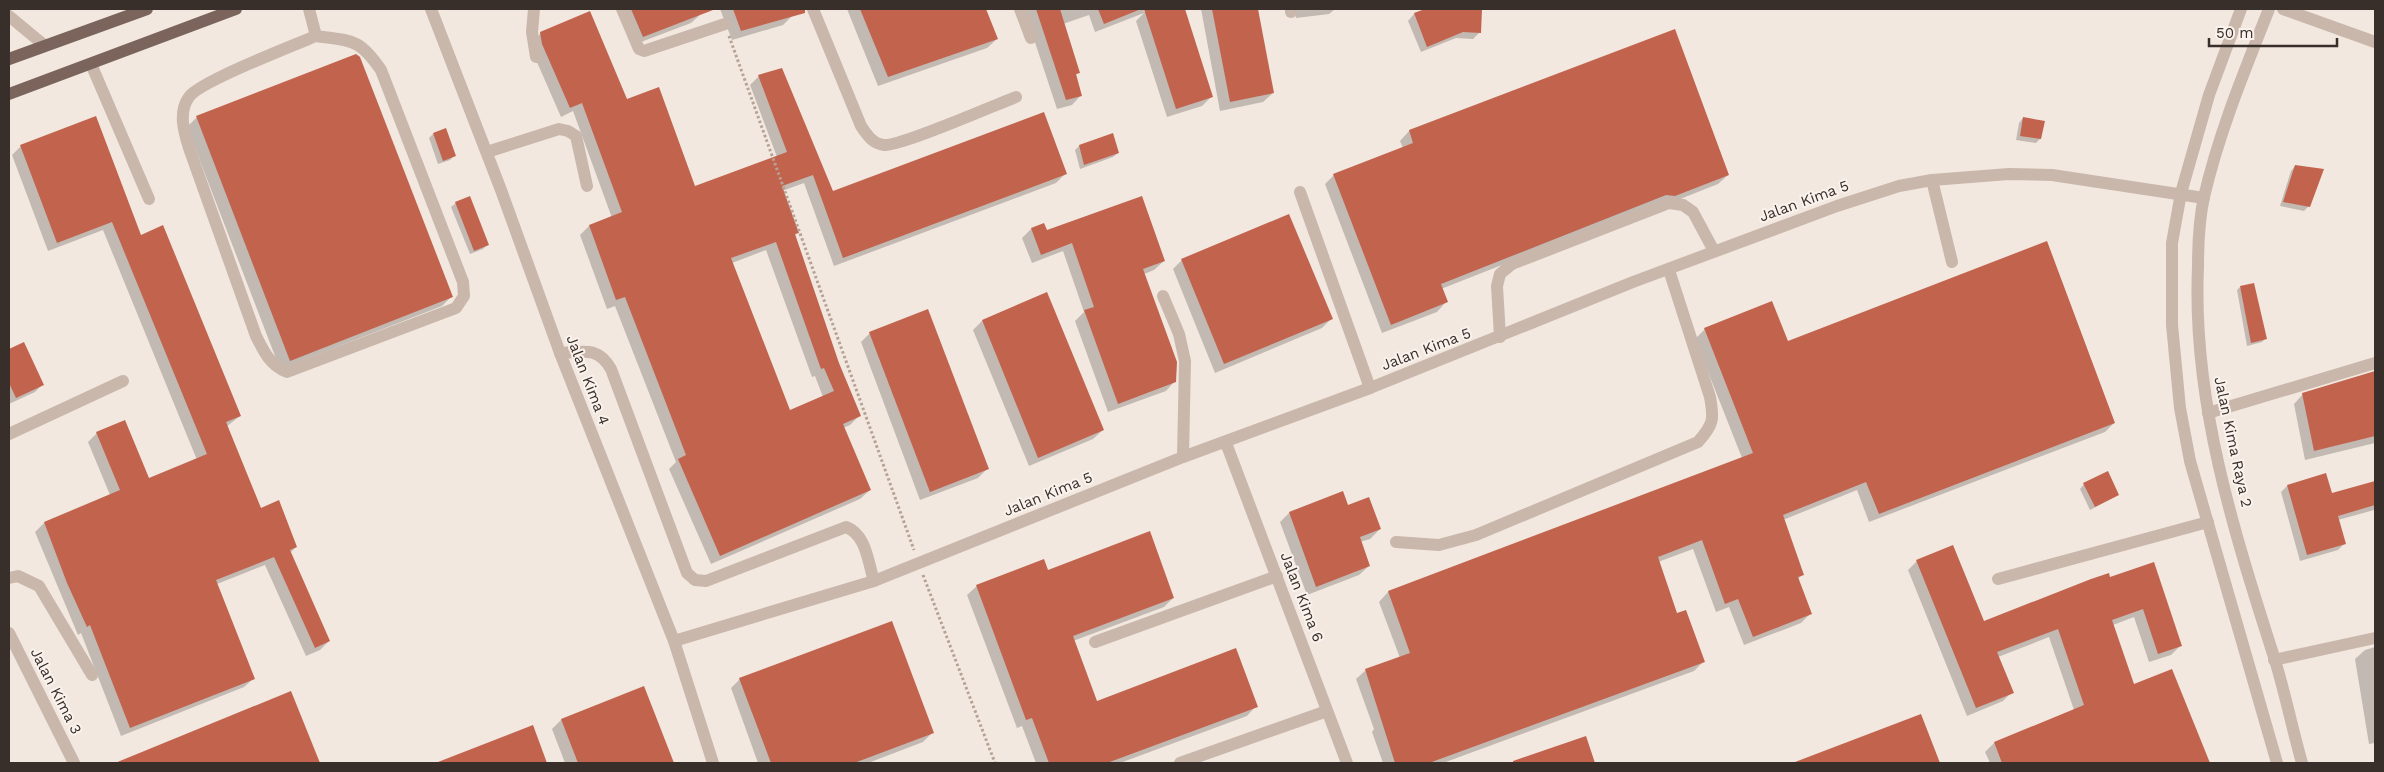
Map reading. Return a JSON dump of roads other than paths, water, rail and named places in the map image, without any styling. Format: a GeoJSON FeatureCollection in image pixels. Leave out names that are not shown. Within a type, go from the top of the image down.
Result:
{"type":"FeatureCollection","features":[{"type":"Feature","properties":{"kind":"main road"},"geometry":{"type":"LineString","coordinates":[[9,59],[147,9]]}},
{"type":"Feature","properties":{"kind":"main road"},"geometry":{"type":"LineString","coordinates":[[9,94],[236,9]]}},
{"type":"Feature","properties":{"kind":"street"},"geometry":{"type":"LineString","coordinates":[[308,9],[316,36]]}},
{"type":"Feature","properties":{"kind":"street","name":"Jalan Kima 4"},"geometry":{"type":"LineString","coordinates":[[431,9],[487,152],[560,353],[674,641],[713,763]]}},
{"type":"Feature","properties":{"kind":"street"},"geometry":{"type":"LineString","coordinates":[[534,9],[532,32],[536,58]]}},
{"type":"Feature","properties":{"kind":"street"},"geometry":{"type":"LineString","coordinates":[[622,9],[639,50],[644,51],[725,24]]}},
{"type":"Feature","properties":{"kind":"street"},"geometry":{"type":"LineString","coordinates":[[813,9],[861,126],[869,138],[885,145],[907,140],[1016,96]]}},
{"type":"Feature","properties":{"kind":"street"},"geometry":{"type":"LineString","coordinates":[[1020,9],[1031,38]]}},
{"type":"Feature","properties":{"kind":"street"},"geometry":{"type":"LineString","coordinates":[[2241,9],[2209,95],[2181,193],[2172,243],[2172,325],[2180,408],[2190,462],[2277,763]]}},
{"type":"Feature","properties":{"kind":"street","name":"Jalan Kima Raya 2"},"geometry":{"type":"LineString","coordinates":[[2270,9],[2235,94],[2204,198],[2199,242],[2196,307],[2208,413],[2242,561],[2274,660],[2302,763]]}},
{"type":"Feature","properties":{"kind":"street"},"geometry":{"type":"LineString","coordinates":[[2283,9],[2375,42]]}},
{"type":"Feature","properties":{"kind":"street"},"geometry":{"type":"LineString","coordinates":[[9,16],[44,45]]}},
{"type":"Feature","properties":{"kind":"street"},"geometry":{"type":"LineString","coordinates":[[316,36],[351,41],[367,50],[381,70],[463,282],[464,296],[456,308],[287,372],[276,367],[266,356],[256,336],[189,148],[183,127],[184,108],[189,96],[208,84],[316,36]]}},
{"type":"Feature","properties":{"kind":"street"},"geometry":{"type":"LineString","coordinates":[[91,64],[149,200]]}},
{"type":"Feature","properties":{"kind":"street"},"geometry":{"type":"LineString","coordinates":[[487,152],[559,129],[568,131],[576,136],[587,186]]}},
{"type":"Feature","properties":{"kind":"street","name":"Jalan Kima 5"},"geometry":{"type":"LineString","coordinates":[[674,641],[874,581],[1183,457],[1226,443],[1500,337],[1633,282],[1837,206],[1899,186],[1932,180],[2009,174],[2052,175],[2181,193],[2204,198]]}},
{"type":"Feature","properties":{"kind":"street"},"geometry":{"type":"LineString","coordinates":[[1932,180],[1952,262]]}},
{"type":"Feature","properties":{"kind":"street"},"geometry":{"type":"LineString","coordinates":[[1300,192],[1370,388]]}},
{"type":"Feature","properties":{"kind":"street"},"geometry":{"type":"LineString","coordinates":[[1500,337],[1498,286],[1500,274],[1512,264],[1669,203],[1683,204],[1692,212],[1714,251]]}},
{"type":"Feature","properties":{"kind":"street"},"geometry":{"type":"LineString","coordinates":[[1396,542],[1439,545],[1476,535],[1698,442],[1711,428],[1713,415],[1710,396],[1669,270]]}},
{"type":"Feature","properties":{"kind":"street"},"geometry":{"type":"LineString","coordinates":[[1163,296],[1179,334],[1185,361],[1183,457]]}},
{"type":"Feature","properties":{"kind":"street"},"geometry":{"type":"LineString","coordinates":[[560,353],[593,352],[604,356],[611,369],[687,573],[696,580],[706,581],[846,527],[855,530],[861,538],[874,581]]}},
{"type":"Feature","properties":{"kind":"street"},"geometry":{"type":"LineString","coordinates":[[2208,413],[2375,363]]}},
{"type":"Feature","properties":{"kind":"street"},"geometry":{"type":"LineString","coordinates":[[9,434],[123,381]]}},
{"type":"Feature","properties":{"kind":"street","name":"Jalan Kima 6"},"geometry":{"type":"LineString","coordinates":[[1226,443],[1347,763]]}},
{"type":"Feature","properties":{"kind":"street"},"geometry":{"type":"LineString","coordinates":[[1998,579],[2208,522]]}},
{"type":"Feature","properties":{"kind":"street"},"geometry":{"type":"LineString","coordinates":[[2222,568],[2242,561]]}},
{"type":"Feature","properties":{"kind":"street"},"geometry":{"type":"LineString","coordinates":[[9,578],[18,576],[39,586],[92,675]]}},
{"type":"Feature","properties":{"kind":"street"},"geometry":{"type":"LineString","coordinates":[[1095,642],[1277,576]]}},
{"type":"Feature","properties":{"kind":"street","name":"Jalan Kima 3"},"geometry":{"type":"LineString","coordinates":[[9,633],[74,763]]}},
{"type":"Feature","properties":{"kind":"street"},"geometry":{"type":"LineString","coordinates":[[2274,660],[2375,638]]}},
{"type":"Feature","properties":{"kind":"street"},"geometry":{"type":"LineString","coordinates":[[1180,763],[1328,710]]}}]}
